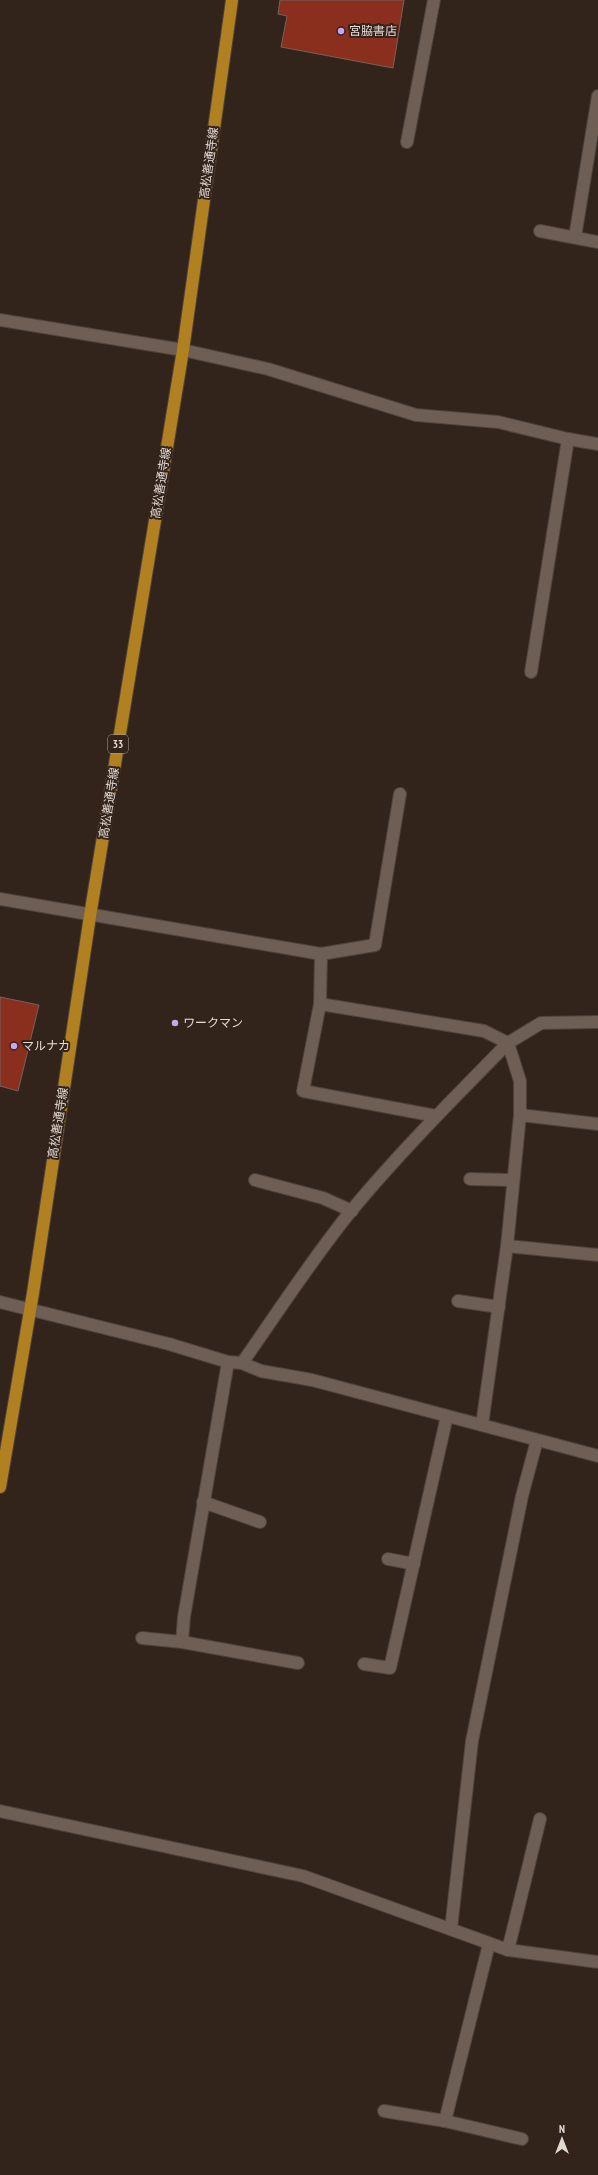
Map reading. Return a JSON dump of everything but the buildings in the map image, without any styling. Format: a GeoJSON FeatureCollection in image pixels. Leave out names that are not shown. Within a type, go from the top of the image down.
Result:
{"type":"FeatureCollection","features":[{"type":"Feature","properties":{"kind":"main road","name":"高松善通寺線"},"geometry":{"type":"LineString","coordinates":[[0,1487],[30,1308],[90,916],[183,350],[232,0]]}},
{"type":"Feature","properties":{"kind":"street"},"geometry":{"type":"LineString","coordinates":[[407,142],[434,0]]}},
{"type":"Feature","properties":{"kind":"street"},"geometry":{"type":"LineString","coordinates":[[575,237],[598,96]]}},
{"type":"Feature","properties":{"kind":"street"},"geometry":{"type":"LineString","coordinates":[[540,231],[598,242]]}},
{"type":"Feature","properties":{"kind":"street"},"geometry":{"type":"LineString","coordinates":[[0,320],[183,350],[268,370],[416,415],[498,422],[568,439],[598,444]]}},
{"type":"Feature","properties":{"kind":"street"},"geometry":{"type":"LineString","coordinates":[[531,672],[568,439]]}},
{"type":"Feature","properties":{"kind":"street"},"geometry":{"type":"LineString","coordinates":[[0,899],[61,909],[90,916],[321,954],[375,946],[400,794]]}},
{"type":"Feature","properties":{"kind":"street"},"geometry":{"type":"LineString","coordinates":[[321,954],[320,1004],[304,1090],[436,1116]]}},
{"type":"Feature","properties":{"kind":"street"},"geometry":{"type":"LineString","coordinates":[[320,1004],[484,1031],[508,1042],[520,1081],[520,1114],[512,1180],[507,1246],[482,1426]]}},
{"type":"Feature","properties":{"kind":"street"},"geometry":{"type":"LineString","coordinates":[[242,1363],[352,1210],[436,1116],[508,1042],[541,1023],[598,1022]]}},
{"type":"Feature","properties":{"kind":"street"},"geometry":{"type":"LineString","coordinates":[[520,1114],[598,1124]]}},
{"type":"Feature","properties":{"kind":"street"},"geometry":{"type":"LineString","coordinates":[[470,1179],[512,1180]]}},
{"type":"Feature","properties":{"kind":"street"},"geometry":{"type":"LineString","coordinates":[[255,1180],[323,1198],[352,1210]]}},
{"type":"Feature","properties":{"kind":"street"},"geometry":{"type":"LineString","coordinates":[[507,1246],[598,1255]]}},
{"type":"Feature","properties":{"kind":"street"},"geometry":{"type":"LineString","coordinates":[[458,1301],[499,1306]]}},
{"type":"Feature","properties":{"kind":"street"},"geometry":{"type":"LineString","coordinates":[[0,1302],[30,1308],[169,1344],[228,1362],[242,1363],[261,1371],[312,1380],[598,1456]]}},
{"type":"Feature","properties":{"kind":"street"},"geometry":{"type":"LineString","coordinates":[[182,1642],[184,1617],[228,1362]]}},
{"type":"Feature","properties":{"kind":"street"},"geometry":{"type":"LineString","coordinates":[[364,1664],[390,1668],[447,1416]]}},
{"type":"Feature","properties":{"kind":"street"},"geometry":{"type":"LineString","coordinates":[[451,1929],[472,1741],[522,1496],[537,1440]]}},
{"type":"Feature","properties":{"kind":"street"},"geometry":{"type":"LineString","coordinates":[[204,1502],[260,1522]]}},
{"type":"Feature","properties":{"kind":"street"},"geometry":{"type":"LineString","coordinates":[[388,1559],[414,1564]]}},
{"type":"Feature","properties":{"kind":"street"},"geometry":{"type":"LineString","coordinates":[[142,1638],[182,1642],[298,1664]]}},
{"type":"Feature","properties":{"kind":"street"},"geometry":{"type":"LineString","coordinates":[[0,1811],[304,1876],[508,1950],[598,1962]]}},
{"type":"Feature","properties":{"kind":"street"},"geometry":{"type":"LineString","coordinates":[[508,1950],[540,1819]]}},
{"type":"Feature","properties":{"kind":"street"},"geometry":{"type":"LineString","coordinates":[[444,2120],[489,1944]]}},
{"type":"Feature","properties":{"kind":"street"},"geometry":{"type":"LineString","coordinates":[[384,2111],[444,2120],[522,2139]]}},
{"type":"Feature","properties":{"kind":"place","name":"宮脇書店"},"geometry":{"type":"Point","coordinates":[341,31]}},
{"type":"Feature","properties":{"kind":"place","name":"ワークマン"},"geometry":{"type":"Point","coordinates":[175,1023]}},
{"type":"Feature","properties":{"kind":"place","name":"マルナカ"},"geometry":{"type":"Point","coordinates":[14,1046]}}]}
